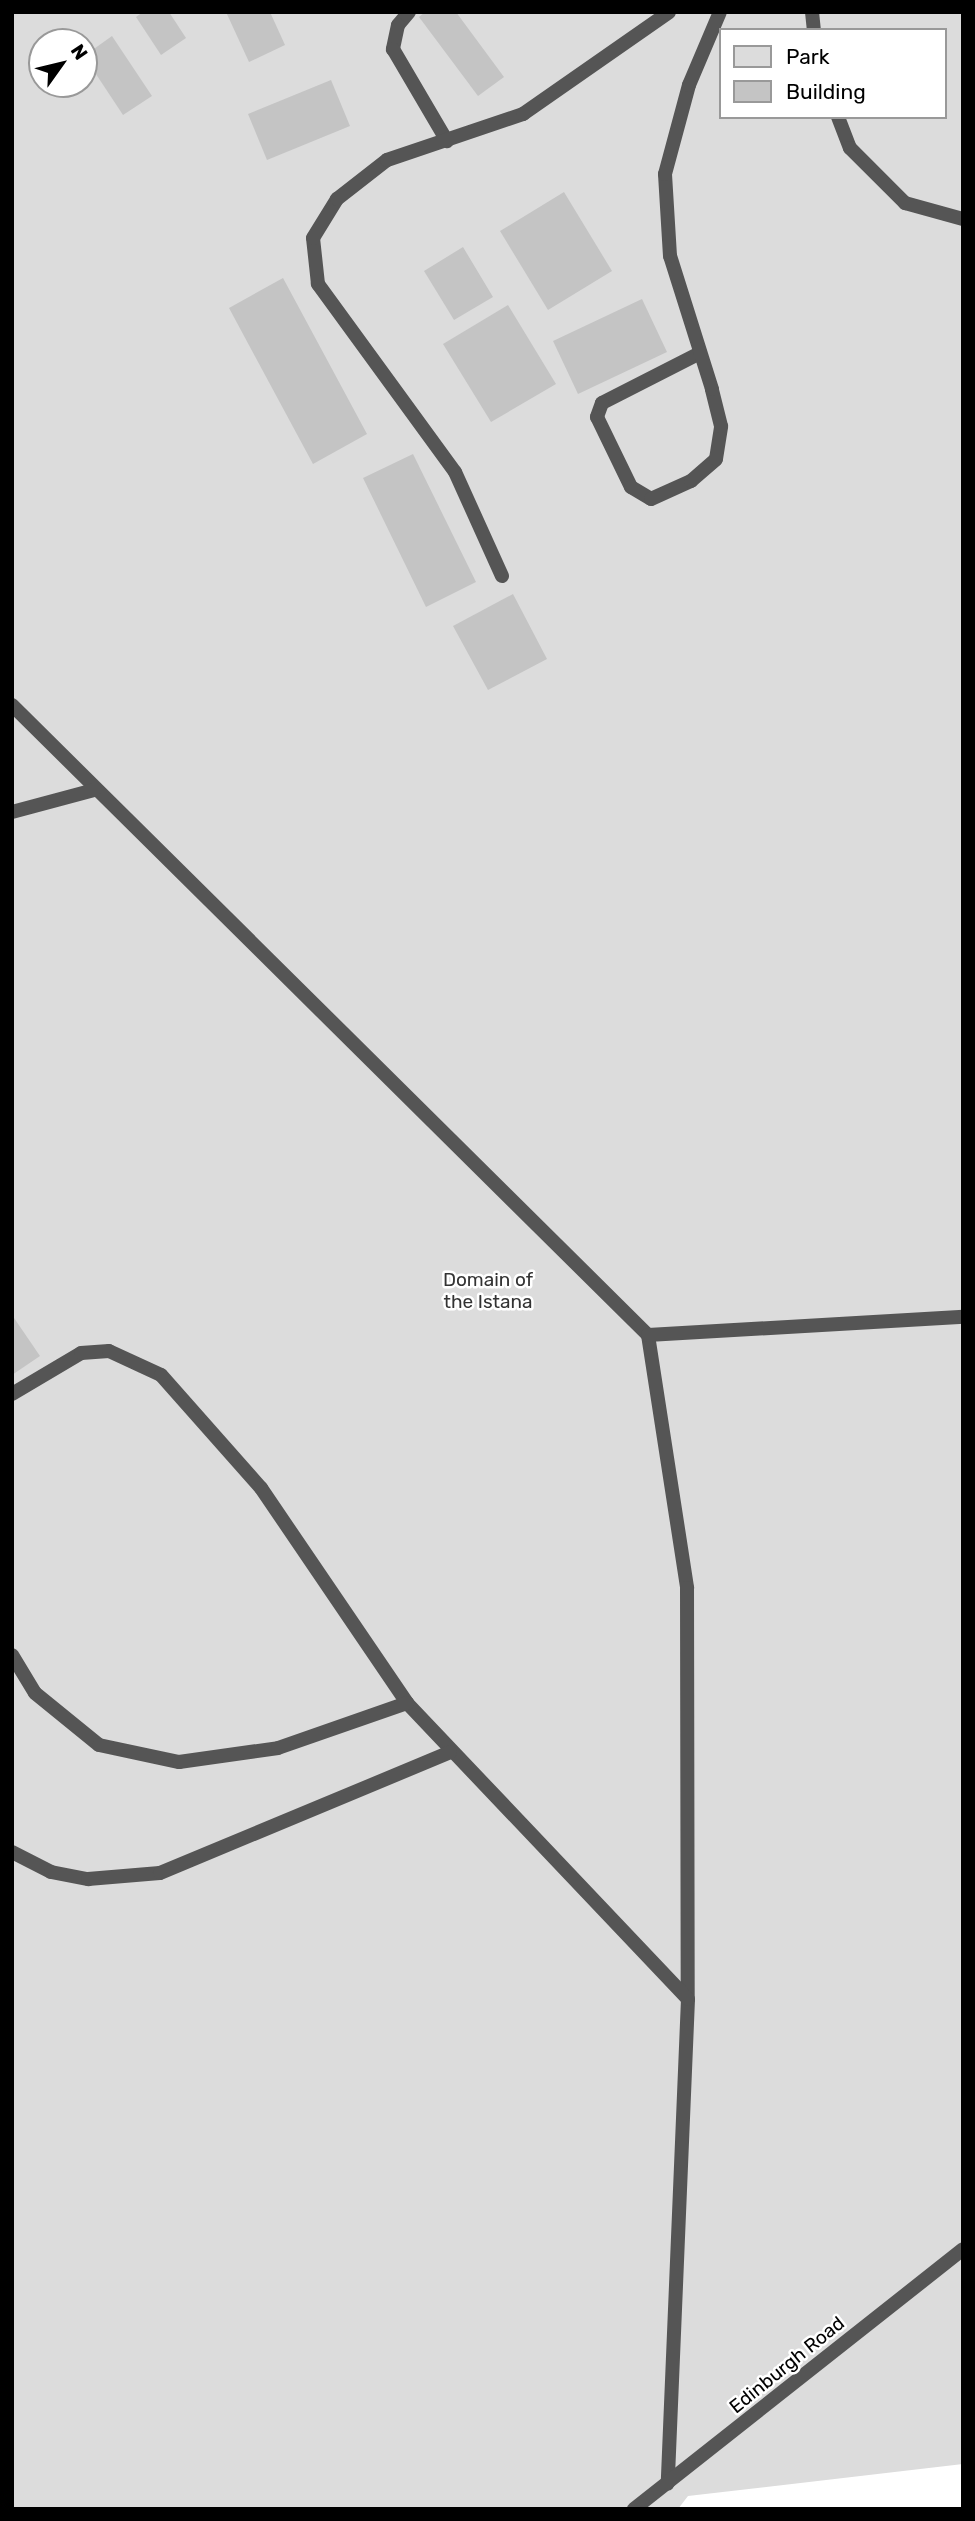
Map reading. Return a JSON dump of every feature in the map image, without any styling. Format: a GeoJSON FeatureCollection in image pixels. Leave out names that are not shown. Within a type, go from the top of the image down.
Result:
{"type":"FeatureCollection","features":[{"type":"Feature","properties":{"kind":"lane"},"geometry":{"type":"LineString","coordinates":[[409,12],[398,25],[393,48],[447,141]]}},
{"type":"Feature","properties":{"kind":"lane"},"geometry":{"type":"LineString","coordinates":[[502,576],[455,472],[318,284],[312,261],[313,238],[337,199],[387,160],[523,114],[669,12]]}},
{"type":"Feature","properties":{"kind":"lane"},"geometry":{"type":"LineString","coordinates":[[700,354],[602,403],[597,417],[631,487],[651,499],[691,481],[716,459],[721,426],[700,354],[670,256],[665,174],[689,85],[720,12]]}},
{"type":"Feature","properties":{"kind":"lane"},"geometry":{"type":"LineString","coordinates":[[839,119],[850,148],[905,203],[963,219]]}},
{"type":"Feature","properties":{"kind":"lane"},"geometry":{"type":"LineString","coordinates":[[12,705],[94,790],[648,1335],[668,1433],[687,1588],[688,1999],[668,2484]]}},
{"type":"Feature","properties":{"kind":"lane"},"geometry":{"type":"LineString","coordinates":[[12,812],[94,790]]}},
{"type":"Feature","properties":{"kind":"lane"},"geometry":{"type":"LineString","coordinates":[[648,1335],[963,1317]]}},
{"type":"Feature","properties":{"kind":"lane"},"geometry":{"type":"LineString","coordinates":[[12,1394],[81,1353],[119,1354],[161,1375],[261,1488],[407,1703],[450,1752],[688,1999]]}},
{"type":"Feature","properties":{"kind":"lane"},"geometry":{"type":"LineString","coordinates":[[12,1655],[35,1693],[99,1745],[179,1762],[278,1748],[407,1703]]}},
{"type":"Feature","properties":{"kind":"lane"},"geometry":{"type":"LineString","coordinates":[[12,1852],[51,1872],[88,1879],[160,1873],[450,1752]]}},
{"type":"Feature","properties":{"kind":"lane","name":"Edinburgh Road"},"geometry":{"type":"LineString","coordinates":[[635,2509],[963,2249]]}},
{"type":"Feature","properties":{"kind":"green space","name":"Domain of the Istana"},"geometry":{"type":"Polygon","coordinates":[[[12,12],[963,12],[963,2464],[688,2496],[678,2509],[12,2509],[12,12]]]}},
{"type":"Feature","properties":{"kind":"building"},"geometry":{"type":"Polygon","coordinates":[[[143,12],[169,12],[186,38],[161,55],[136,17],[143,12]]]}},
{"type":"Feature","properties":{"kind":"building"},"geometry":{"type":"Polygon","coordinates":[[[226,12],[270,12],[285,45],[249,62],[226,12]]]}},
{"type":"Feature","properties":{"kind":"building"},"geometry":{"type":"Polygon","coordinates":[[[425,12],[456,12],[504,77],[478,96],[419,17],[425,12]]]}},
{"type":"Feature","properties":{"kind":"building"},"geometry":{"type":"Polygon","coordinates":[[[112,36],[152,96],[123,115],[98,77],[98,46],[112,36]]]}},
{"type":"Feature","properties":{"kind":"building"},"geometry":{"type":"Polygon","coordinates":[[[331,80],[350,126],[267,160],[248,114],[331,80]]]}},
{"type":"Feature","properties":{"kind":"building"},"geometry":{"type":"Polygon","coordinates":[[[564,192],[612,271],[548,310],[500,231],[564,192]]]}},
{"type":"Feature","properties":{"kind":"building"},"geometry":{"type":"Polygon","coordinates":[[[463,247],[493,297],[454,320],[424,271],[463,247]]]}},
{"type":"Feature","properties":{"kind":"building"},"geometry":{"type":"Polygon","coordinates":[[[283,278],[367,434],[313,464],[229,308],[283,278]]]}},
{"type":"Feature","properties":{"kind":"building"},"geometry":{"type":"Polygon","coordinates":[[[642,299],[667,352],[578,394],[553,341],[642,299]]]}},
{"type":"Feature","properties":{"kind":"building"},"geometry":{"type":"Polygon","coordinates":[[[508,305],[556,384],[491,422],[443,344],[508,305]]]}},
{"type":"Feature","properties":{"kind":"building"},"geometry":{"type":"Polygon","coordinates":[[[413,454],[476,582],[426,607],[363,478],[413,454]]]}},
{"type":"Feature","properties":{"kind":"building"},"geometry":{"type":"Polygon","coordinates":[[[513,594],[547,659],[488,690],[453,626],[513,594]]]}},
{"type":"Feature","properties":{"kind":"building"},"geometry":{"type":"Polygon","coordinates":[[[12,1315],[40,1356],[12,1375],[12,1315]]]}}]}
